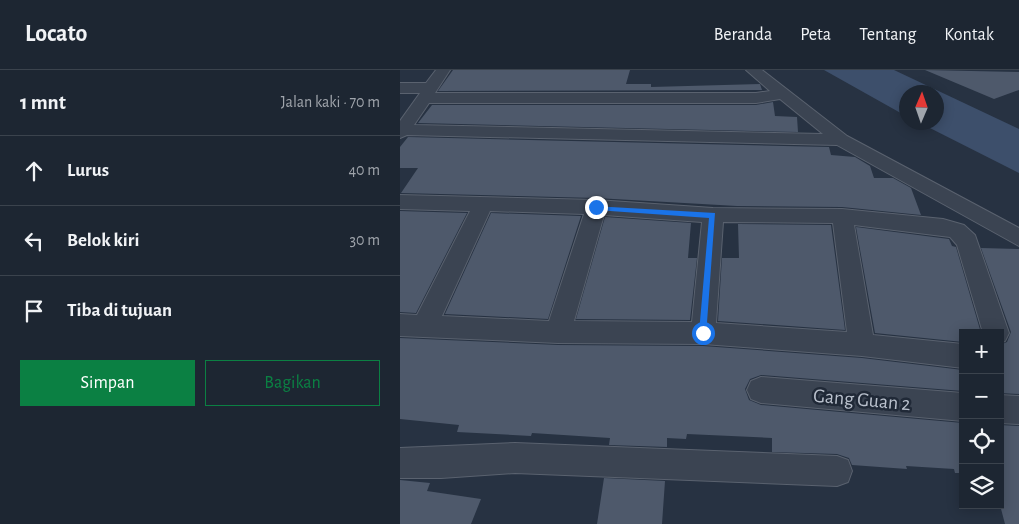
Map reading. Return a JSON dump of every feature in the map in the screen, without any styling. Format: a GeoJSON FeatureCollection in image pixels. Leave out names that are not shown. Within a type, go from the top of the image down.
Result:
{"type":"FeatureCollection","features":[{"type":"Feature","properties":{"kind":"street"},"geometry":{"type":"LineString","coordinates":[[401,132],[442,70]]}},
{"type":"Feature","properties":{"kind":"street"},"geometry":{"type":"LineString","coordinates":[[753,70],[841,140],[1019,238]]}},
{"type":"Feature","properties":{"kind":"street"},"geometry":{"type":"LineString","coordinates":[[400,88],[427,93],[756,98],[784,94]]}},
{"type":"Feature","properties":{"kind":"street"},"geometry":{"type":"LineString","coordinates":[[401,132],[841,140]]}},
{"type":"Feature","properties":{"kind":"street"},"geometry":{"type":"LineString","coordinates":[[400,202],[482,206],[596,207],[713,215],[842,216],[943,227],[957,231],[967,241],[995,329]]}},
{"type":"Feature","properties":{"kind":"street"},"geometry":{"type":"LineString","coordinates":[[425,325],[482,206]]}},
{"type":"Feature","properties":{"kind":"street"},"geometry":{"type":"LineString","coordinates":[[558,332],[596,207]]}},
{"type":"Feature","properties":{"kind":"street"},"geometry":{"type":"LineString","coordinates":[[703,333],[713,215]]}},
{"type":"Feature","properties":{"kind":"street"},"geometry":{"type":"LineString","coordinates":[[842,216],[862,345]]}},
{"type":"Feature","properties":{"kind":"street"},"geometry":{"type":"LineString","coordinates":[[400,325],[558,332],[703,333],[862,345],[959,356]]}},
{"type":"Feature","properties":{"kind":"street","name":"Gang Guan 2"},"geometry":{"type":"LineString","coordinates":[[761,390],[959,407]]}},
{"type":"Feature","properties":{"kind":"street"},"geometry":{"type":"LineString","coordinates":[[1004,409],[1019,410]]}},
{"type":"Feature","properties":{"kind":"street"},"geometry":{"type":"LineString","coordinates":[[400,462],[441,464],[515,458],[837,471]]}},
{"type":"Feature","properties":{"kind":"water"},"geometry":{"type":"Polygon","coordinates":[[[824,70],[894,70],[926,85],[899,85],[899,112],[824,70]]]}},
{"type":"Feature","properties":{"kind":"water"},"geometry":{"type":"Polygon","coordinates":[[[944,94],[1019,129],[1019,173],[934,130],[944,130],[944,94]]]}},
{"type":"Feature","properties":{"kind":"building"},"geometry":{"type":"Polygon","coordinates":[[[453,70],[630,70],[626,84],[651,84],[651,87],[760,84],[762,90],[438,91],[453,70]]]}},
{"type":"Feature","properties":{"kind":"building"},"geometry":{"type":"Polygon","coordinates":[[[925,70],[1019,72],[1019,90],[994,99],[925,70]]]}},
{"type":"Feature","properties":{"kind":"building"},"geometry":{"type":"Polygon","coordinates":[[[773,102],[775,116],[797,117],[798,132],[418,123],[432,105],[756,105],[773,102]]]}},
{"type":"Feature","properties":{"kind":"building"},"geometry":{"type":"Polygon","coordinates":[[[408,137],[829,147],[831,155],[855,157],[870,166],[874,178],[893,178],[911,188],[921,215],[842,207],[737,206],[596,198],[401,193],[418,168],[400,168],[400,147],[408,137]]]}},
{"type":"Feature","properties":{"kind":"building"},"geometry":{"type":"Polygon","coordinates":[[[400,211],[467,213],[416,313],[400,312],[400,211]]]}},
{"type":"Feature","properties":{"kind":"building"},"geometry":{"type":"Polygon","coordinates":[[[491,213],[581,216],[548,319],[445,314],[491,213]]]}},
{"type":"Feature","properties":{"kind":"building"},"geometry":{"type":"Polygon","coordinates":[[[605,217],[691,223],[688,258],[697,258],[690,320],[576,319],[605,217]]]}},
{"type":"Feature","properties":{"kind":"building"},"geometry":{"type":"Polygon","coordinates":[[[738,224],[831,225],[845,330],[718,321],[722,258],[739,258],[738,224]]]}},
{"type":"Feature","properties":{"kind":"building"},"geometry":{"type":"Polygon","coordinates":[[[856,227],[949,239],[952,246],[956,247],[980,329],[959,329],[959,342],[875,333],[856,227]]]}},
{"type":"Feature","properties":{"kind":"building"},"geometry":{"type":"Polygon","coordinates":[[[981,248],[1019,249],[1019,394],[1004,393],[1004,343],[1007,342],[1011,332],[981,248]]]}},
{"type":"Feature","properties":{"kind":"building"},"geometry":{"type":"Polygon","coordinates":[[[400,338],[558,345],[703,346],[862,358],[959,370],[959,391],[761,375],[750,379],[745,389],[749,400],[761,405],[959,423],[959,473],[955,473],[954,469],[906,466],[907,469],[852,465],[849,458],[837,454],[772,452],[772,438],[687,434],[686,439],[667,438],[667,447],[609,445],[610,438],[532,433],[531,436],[457,432],[459,425],[400,419],[400,338]]]}},
{"type":"Feature","properties":{"kind":"building"},"geometry":{"type":"Polygon","coordinates":[[[1004,425],[1019,426],[1019,524],[1005,524],[1001,509],[1004,509],[1004,425]]]}},
{"type":"Feature","properties":{"kind":"building"},"geometry":{"type":"Polygon","coordinates":[[[604,478],[665,481],[662,524],[597,524],[604,478]]]}},
{"type":"Feature","properties":{"kind":"building"},"geometry":{"type":"Polygon","coordinates":[[[400,480],[430,483],[427,491],[481,499],[471,524],[400,524],[400,480]]]}},
{"type":"Feature","properties":{"kind":"route"},"geometry":{"type":"LineString","coordinates":[[596,207],[713,215],[703,333]]}}]}
